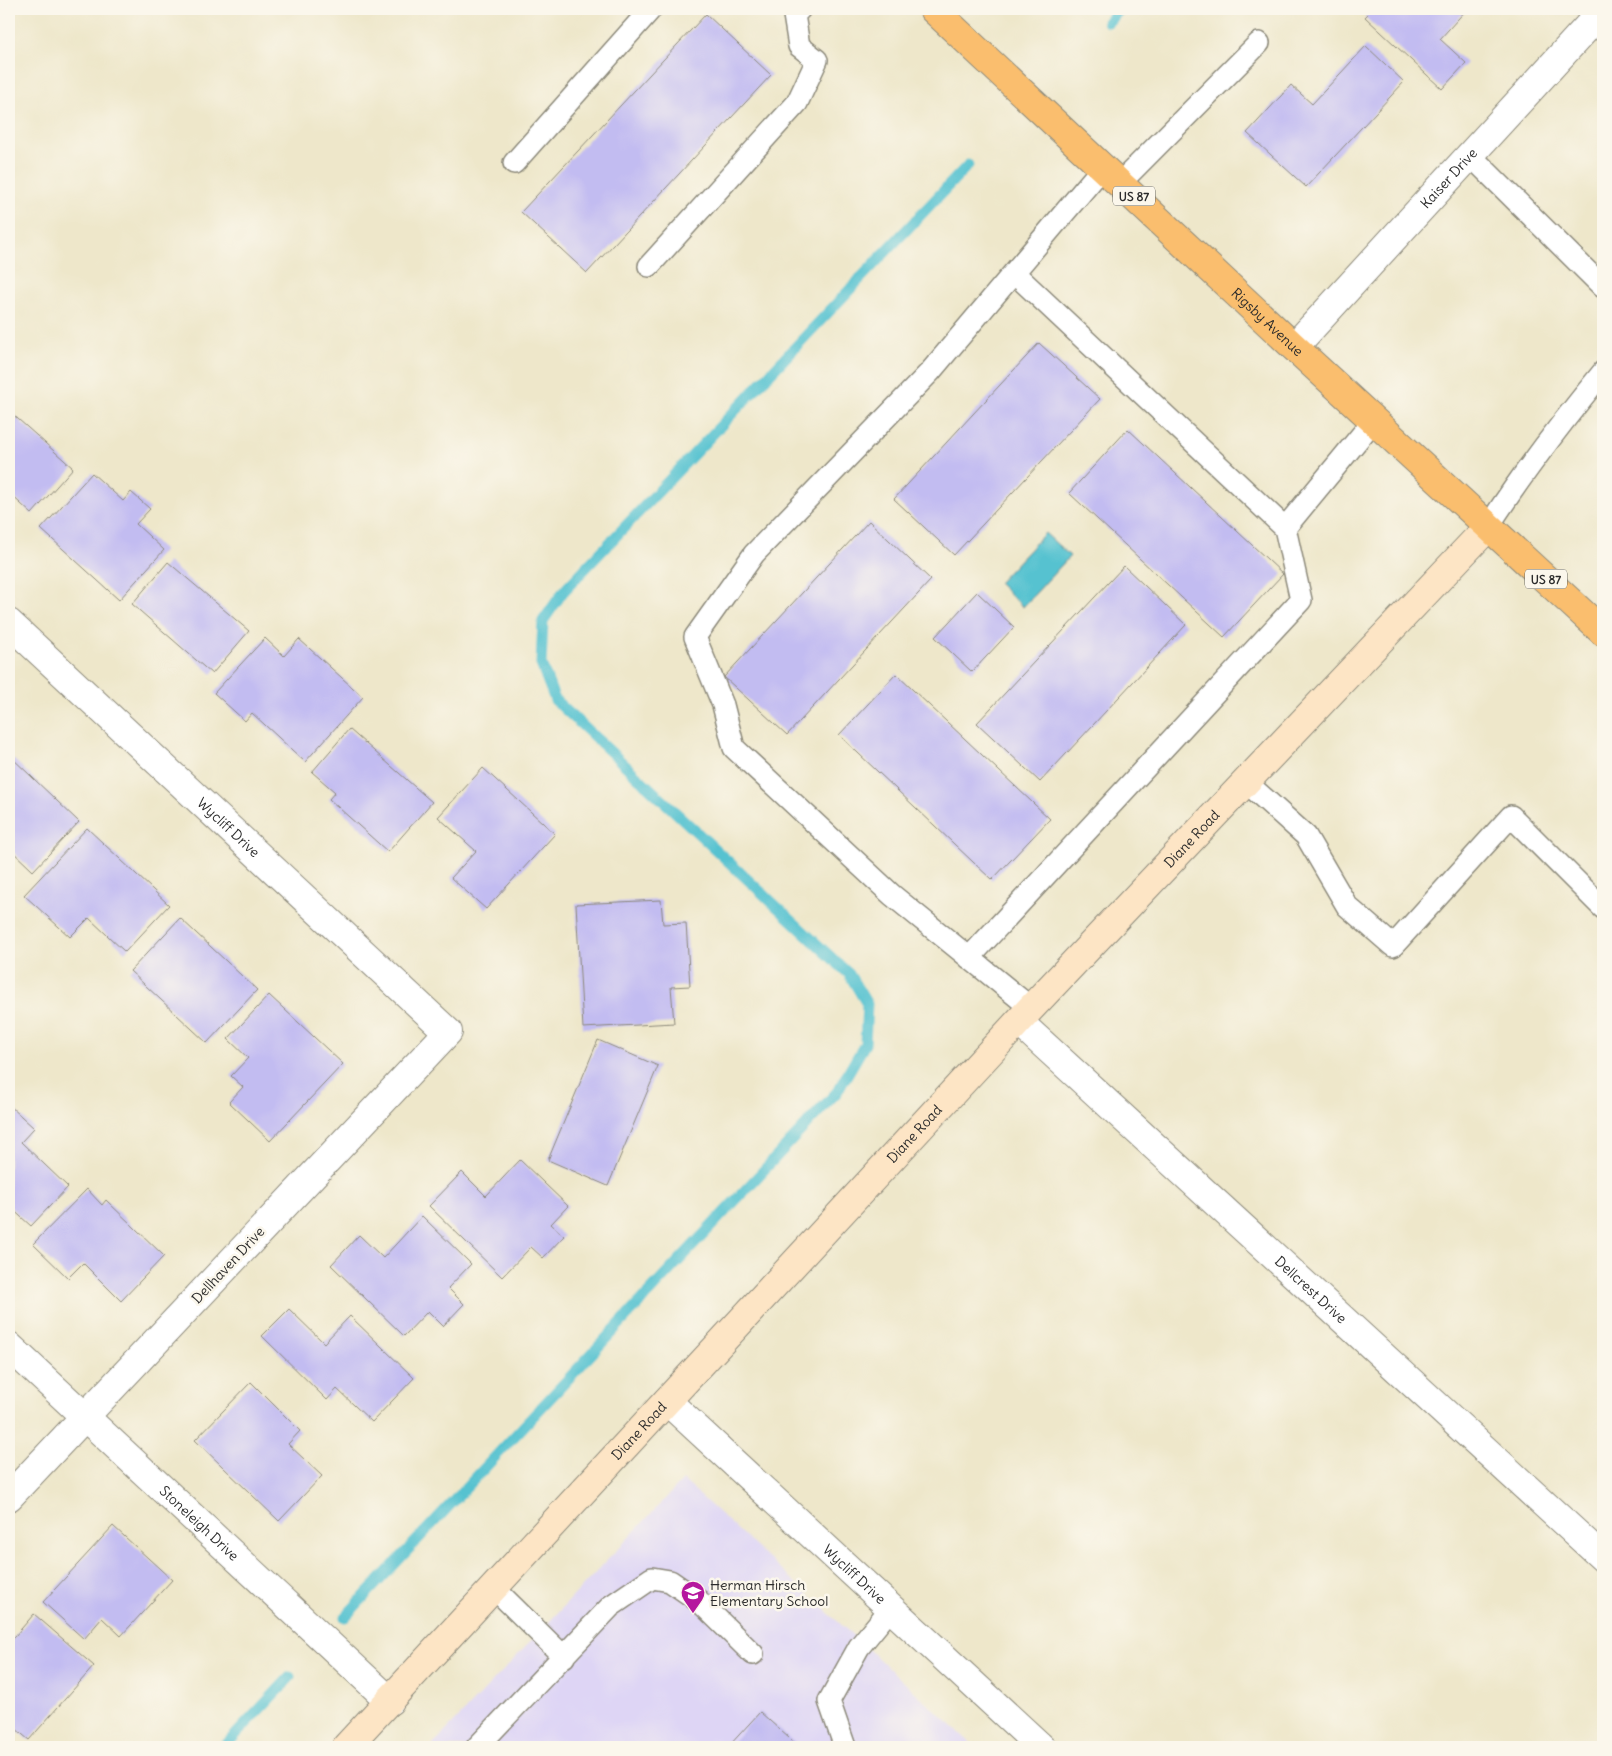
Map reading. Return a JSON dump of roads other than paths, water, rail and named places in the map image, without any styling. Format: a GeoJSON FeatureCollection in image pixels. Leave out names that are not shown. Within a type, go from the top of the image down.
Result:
{"type":"FeatureCollection","features":[{"type":"Feature","properties":{"kind":"main road","name":"Rigsby Avenue"},"geometry":{"type":"LineString","coordinates":[[933,9],[1294,347],[1603,632]]}},
{"type":"Feature","properties":{"kind":"street","name":"Kaiser Drive"},"geometry":{"type":"LineString","coordinates":[[1294,347],[1603,10]]}},
{"type":"Feature","properties":{"kind":"street","name":"Diane Road"},"geometry":{"type":"LineString","coordinates":[[346,1747],[1025,1015],[1488,526]]}},
{"type":"Feature","properties":{"kind":"street","name":"Wycliff Drive"},"geometry":{"type":"LineString","coordinates":[[9,623],[448,1032]]}},
{"type":"Feature","properties":{"kind":"street","name":"Dellcrest Drive"},"geometry":{"type":"LineString","coordinates":[[1025,1015],[1603,1558]]}},
{"type":"Feature","properties":{"kind":"street","name":"Dellhaven Drive"},"geometry":{"type":"LineString","coordinates":[[9,1497],[448,1032]]}},
{"type":"Feature","properties":{"kind":"street","name":"Stoneleigh Drive"},"geometry":{"type":"LineString","coordinates":[[9,1346],[390,1701]]}},
{"type":"Feature","properties":{"kind":"street","name":"Wycliff Drive"},"geometry":{"type":"LineString","coordinates":[[667,1401],[1041,1747]]}},
{"type":"Feature","properties":{"kind":"lane"},"geometry":{"type":"LineString","coordinates":[[514,163],[651,9]]}},
{"type":"Feature","properties":{"kind":"lane"},"geometry":{"type":"LineString","coordinates":[[649,266],[797,103],[816,60],[799,46],[794,15],[800,9]]}},
{"type":"Feature","properties":{"kind":"lane"},"geometry":{"type":"LineString","coordinates":[[1025,1015],[969,958],[892,895],[734,748],[722,705],[695,636],[754,554],[930,372],[1014,272],[1112,175],[1259,43]]}},
{"type":"Feature","properties":{"kind":"lane"},"geometry":{"type":"LineString","coordinates":[[1470,155],[1603,287]]}},
{"type":"Feature","properties":{"kind":"lane"},"geometry":{"type":"LineString","coordinates":[[969,958],[1302,600],[1285,528],[1014,272]]}},
{"type":"Feature","properties":{"kind":"lane"},"geometry":{"type":"LineString","coordinates":[[1488,526],[1552,434],[1603,372]]}},
{"type":"Feature","properties":{"kind":"lane"},"geometry":{"type":"LineString","coordinates":[[1285,528],[1374,420]]}},
{"type":"Feature","properties":{"kind":"lane"},"geometry":{"type":"LineString","coordinates":[[1246,782],[1306,836],[1348,906],[1393,946],[1511,816],[1603,908]]}},
{"type":"Feature","properties":{"kind":"lane"},"geometry":{"type":"LineString","coordinates":[[477,1747],[564,1657],[610,1606],[652,1578],[670,1581],[699,1601],[753,1654]]}},
{"type":"Feature","properties":{"kind":"lane"},"geometry":{"type":"LineString","coordinates":[[494,1588],[564,1657]]}},
{"type":"Feature","properties":{"kind":"lane"},"geometry":{"type":"LineString","coordinates":[[845,1747],[829,1701],[859,1646],[891,1608]]}},
{"type":"Feature","properties":{"kind":"water"},"geometry":{"type":"Polygon","coordinates":[[[1045,533],[1070,556],[1023,607],[998,583],[1045,533]]]}},
{"type":"Feature","properties":{"kind":"waterway"},"geometry":{"type":"LineString","coordinates":[[1108,22],[1120,9]]}},
{"type":"Feature","properties":{"kind":"waterway"},"geometry":{"type":"LineString","coordinates":[[345,1617],[837,1092],[865,1044],[867,1004],[849,974],[555,700],[541,664],[543,621],[563,592],[968,165]]}},
{"type":"Feature","properties":{"kind":"waterway"},"geometry":{"type":"LineString","coordinates":[[224,1747],[290,1677]]}},
{"type":"Feature","properties":{"kind":"place","name":"Herman Hirsch Elementary School"},"geometry":{"type":"Point","coordinates":[693,1614]}}]}
